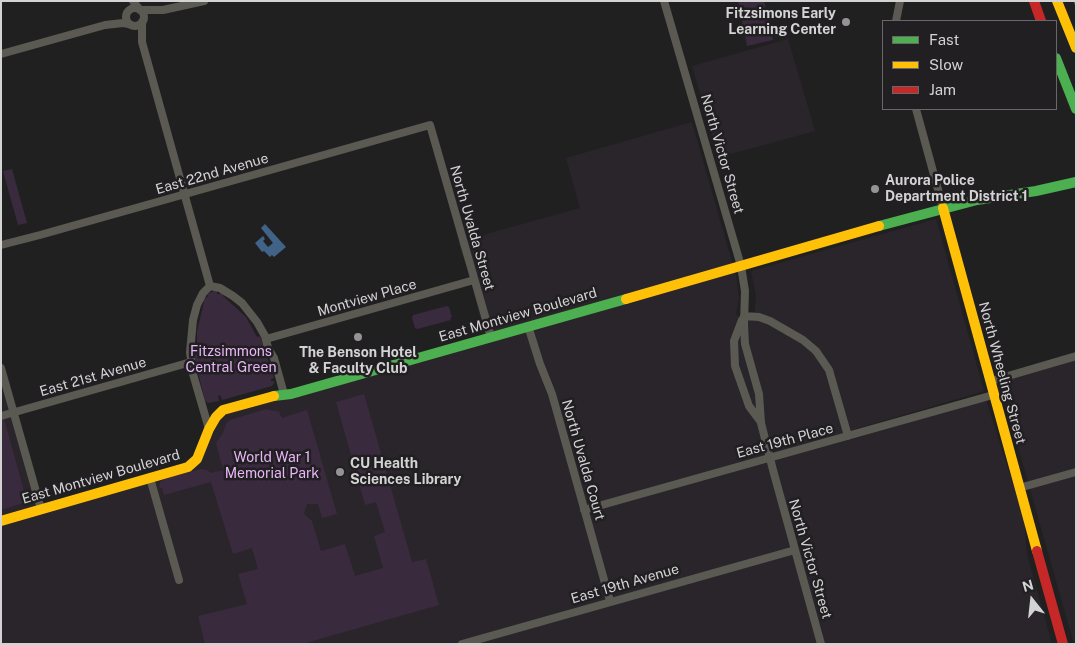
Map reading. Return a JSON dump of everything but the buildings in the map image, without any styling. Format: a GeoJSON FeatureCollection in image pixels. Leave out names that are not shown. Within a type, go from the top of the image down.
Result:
{"type":"FeatureCollection","features":[{"type":"Feature","properties":{"kind":"street"},"geometry":{"type":"LineString","coordinates":[[128,1],[126,18],[142,42],[186,194],[210,286]]}},
{"type":"Feature","properties":{"kind":"street"},"geometry":{"type":"LineString","coordinates":[[133,1],[143,14],[142,42]]}},
{"type":"Feature","properties":{"kind":"street"},"geometry":{"type":"LineString","coordinates":[[1,54],[105,25],[123,22],[138,26],[163,10],[175,5],[204,1]]}},
{"type":"Feature","properties":{"kind":"street","name":"North Victor Street"},"geometry":{"type":"LineString","coordinates":[[664,1],[741,266],[745,291],[746,344],[759,394],[761,423],[821,644]]}},
{"type":"Feature","properties":{"kind":"street"},"geometry":{"type":"LineString","coordinates":[[896,20],[900,1]]}},
{"type":"Feature","properties":{"kind":"street"},"geometry":{"type":"LineString","coordinates":[[1034,1],[1042,20]]}},
{"type":"Feature","properties":{"kind":"street"},"geometry":{"type":"LineString","coordinates":[[1057,1],[1076,48]]}},
{"type":"Feature","properties":{"kind":"street"},"geometry":{"type":"LineString","coordinates":[[105,25],[134,9],[163,10]]}},
{"type":"Feature","properties":{"kind":"street"},"geometry":{"type":"LineString","coordinates":[[1057,61],[1076,109]]}},
{"type":"Feature","properties":{"kind":"street","name":"North Wheeling Street"},"geometry":{"type":"LineString","coordinates":[[916,110],[991,381],[993,395],[1063,644]]}},
{"type":"Feature","properties":{"kind":"street","name":"East 22nd Avenue"},"geometry":{"type":"LineString","coordinates":[[1,245],[430,125]]}},
{"type":"Feature","properties":{"kind":"street","name":"North Uvalda Street"},"geometry":{"type":"LineString","coordinates":[[430,125],[491,338]]}},
{"type":"Feature","properties":{"kind":"street","name":"East Montview Boulevard"},"geometry":{"type":"LineString","coordinates":[[1,521],[185,468],[193,464],[199,455],[209,429],[217,415],[223,410],[284,394],[291,394],[491,338],[943,208],[1076,182]]}},
{"type":"Feature","properties":{"kind":"street","name":"Montview Place"},"geometry":{"type":"LineString","coordinates":[[266,339],[474,280]]}},
{"type":"Feature","properties":{"kind":"street"},"geometry":{"type":"LineString","coordinates":[[210,286],[220,288],[242,303],[261,329],[274,358],[284,394]]}},
{"type":"Feature","properties":{"kind":"street"},"geometry":{"type":"LineString","coordinates":[[209,429],[191,362],[192,330],[197,305],[203,293],[210,286]]}},
{"type":"Feature","properties":{"kind":"street"},"geometry":{"type":"LineString","coordinates":[[744,316],[759,317],[770,321],[803,340],[816,350],[829,370],[848,436]]}},
{"type":"Feature","properties":{"kind":"street","name":"North Victor Street"},"geometry":{"type":"LineString","coordinates":[[744,316],[734,341],[733,357],[745,397],[761,423]]}},
{"type":"Feature","properties":{"kind":"street","name":"North Uvalda Court"},"geometry":{"type":"LineString","coordinates":[[528,326],[552,394],[610,601]]}},
{"type":"Feature","properties":{"kind":"street"},"geometry":{"type":"LineString","coordinates":[[991,381],[1076,356]]}},
{"type":"Feature","properties":{"kind":"street","name":"East 21st Avenue"},"geometry":{"type":"LineString","coordinates":[[1,416],[191,362]]}},
{"type":"Feature","properties":{"kind":"street"},"geometry":{"type":"LineString","coordinates":[[1,368],[41,509]]}},
{"type":"Feature","properties":{"kind":"street","name":"East 19th Place"},"geometry":{"type":"LineString","coordinates":[[584,510],[993,395]]}},
{"type":"Feature","properties":{"kind":"street"},"geometry":{"type":"LineString","coordinates":[[1019,488],[1076,472]]}},
{"type":"Feature","properties":{"kind":"street"},"geometry":{"type":"LineString","coordinates":[[150,478],[178,580]]}},
{"type":"Feature","properties":{"kind":"street","name":"East 19th Avenue"},"geometry":{"type":"LineString","coordinates":[[462,644],[795,550]]}},
{"type":"Feature","properties":{"kind":"shaded area"},"geometry":{"type":"Polygon","coordinates":[[[788,39],[815,131],[723,156],[719,155],[692,66],[788,39]]]}},
{"type":"Feature","properties":{"kind":"shaded area"},"geometry":{"type":"Polygon","coordinates":[[[692,122],[736,276],[739,297],[736,315],[754,316],[756,297],[751,271],[936,219],[984,391],[846,432],[849,440],[986,400],[1024,518],[1027,554],[1052,644],[1,644],[1,368],[41,509],[188,467],[216,417],[485,339],[470,277],[458,242],[580,208],[566,158],[692,122]]]}},
{"type":"Feature","properties":{"kind":"shaded area"},"geometry":{"type":"Polygon","coordinates":[[[1076,356],[1076,644],[1074,644],[1003,394],[999,391],[996,379],[1076,356]]]}},
{"type":"Feature","properties":{"kind":"green space"},"geometry":{"type":"Polygon","coordinates":[[[738,1],[764,1],[773,40],[747,46],[738,1]]]}},
{"type":"Feature","properties":{"kind":"green space"},"geometry":{"type":"Polygon","coordinates":[[[12,169],[27,223],[18,225],[3,171],[12,169]]]}},
{"type":"Feature","properties":{"kind":"green space","name":"Fitzsimmons Central Green"},"geometry":{"type":"Polygon","coordinates":[[[217,291],[217,294],[221,292],[224,294],[223,296],[246,317],[257,337],[260,336],[274,378],[271,381],[274,381],[274,383],[272,386],[222,400],[220,395],[218,396],[219,401],[208,403],[205,401],[194,356],[197,354],[197,331],[204,302],[202,301],[204,297],[208,296],[207,294],[217,291]]]}},
{"type":"Feature","properties":{"kind":"green space"},"geometry":{"type":"Polygon","coordinates":[[[447,306],[452,317],[450,318],[451,320],[415,328],[413,315],[447,306]]]}},
{"type":"Feature","properties":{"kind":"green space","name":"World War 1 Memorial Park"},"geometry":{"type":"Polygon","coordinates":[[[364,394],[412,562],[426,559],[439,605],[302,644],[205,644],[198,616],[247,604],[238,574],[258,569],[252,548],[233,554],[211,482],[164,495],[162,488],[159,489],[160,482],[167,478],[201,469],[211,473],[223,470],[216,443],[230,420],[266,409],[279,412],[282,418],[307,410],[337,514],[322,518],[318,504],[307,504],[304,514],[312,521],[321,551],[345,544],[355,576],[383,568],[374,536],[385,532],[376,502],[365,505],[336,402],[364,394]]]}},
{"type":"Feature","properties":{"kind":"green space"},"geometry":{"type":"Polygon","coordinates":[[[3,415],[27,502],[1,510],[1,416],[3,415]]]}},
{"type":"Feature","properties":{"kind":"water"},"geometry":{"type":"Polygon","coordinates":[[[265,224],[286,247],[274,257],[272,255],[270,257],[264,251],[262,252],[255,243],[263,236],[265,239],[263,241],[268,247],[273,243],[261,228],[265,224]]]}},
{"type":"Feature","properties":{"kind":"tram line"},"geometry":{"type":"LineString","coordinates":[[1074,1],[1076,7]]}},
{"type":"Feature","properties":{"kind":"traffic: fast"},"geometry":{"type":"LineString","coordinates":[[1057,61],[1076,109]]}},
{"type":"Feature","properties":{"kind":"traffic: fast"},"geometry":{"type":"LineString","coordinates":[[879,226],[977,200],[1036,191],[1076,182]]}},
{"type":"Feature","properties":{"kind":"traffic: fast"},"geometry":{"type":"LineString","coordinates":[[274,396],[291,394],[626,299]]}},
{"type":"Feature","properties":{"kind":"traffic: slow"},"geometry":{"type":"LineString","coordinates":[[1057,1],[1076,48]]}},
{"type":"Feature","properties":{"kind":"traffic: slow"},"geometry":{"type":"LineString","coordinates":[[943,208],[1037,551]]}},
{"type":"Feature","properties":{"kind":"traffic: slow"},"geometry":{"type":"LineString","coordinates":[[626,299],[879,226]]}},
{"type":"Feature","properties":{"kind":"traffic: slow"},"geometry":{"type":"LineString","coordinates":[[1,521],[188,467],[197,459],[209,429],[223,410],[274,396]]}},
{"type":"Feature","properties":{"kind":"traffic: jam"},"geometry":{"type":"LineString","coordinates":[[1034,1],[1041,20]]}},
{"type":"Feature","properties":{"kind":"traffic: jam"},"geometry":{"type":"LineString","coordinates":[[1037,551],[1063,644]]}},
{"type":"Feature","properties":{"kind":"place","name":"Fitzsimons Early Learning Center"},"geometry":{"type":"Point","coordinates":[846,22]}},
{"type":"Feature","properties":{"kind":"place","name":"Aurora Police Department District 1"},"geometry":{"type":"Point","coordinates":[875,189]}},
{"type":"Feature","properties":{"kind":"place","name":"The Benson Hotel & Faculty Club"},"geometry":{"type":"Point","coordinates":[358,337]}},
{"type":"Feature","properties":{"kind":"place","name":"CU Health Sciences Library"},"geometry":{"type":"Point","coordinates":[340,472]}}]}
